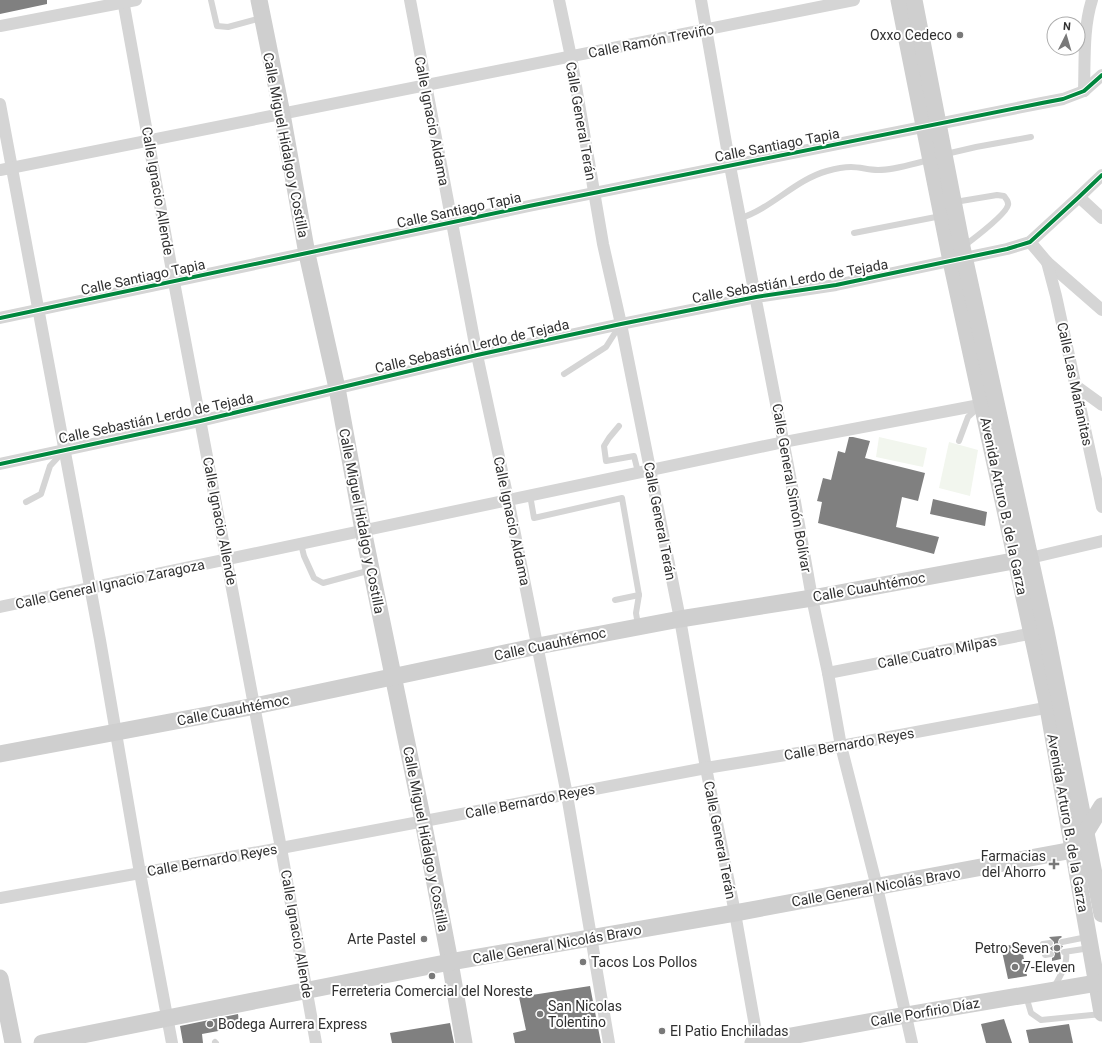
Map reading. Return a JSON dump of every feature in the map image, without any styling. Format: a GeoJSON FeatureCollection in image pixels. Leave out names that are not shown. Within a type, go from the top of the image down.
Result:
{"type":"FeatureCollection","features":[{"type":"Feature","properties":{"kind":"street"},"geometry":{"type":"LineString","coordinates":[[0,26],[123,1],[136,0]]}},
{"type":"Feature","properties":{"kind":"street","name":"Calle Miguel Hidalgo y Costilla"},"geometry":{"type":"LineString","coordinates":[[259,0],[282,114],[306,254],[337,388],[363,530],[423,821],[464,1043]]}},
{"type":"Feature","properties":{"kind":"street","name":"Calle Ignacio Aldama"},"geometry":{"type":"LineString","coordinates":[[410,0],[477,355],[508,499],[567,795],[609,1043]]}},
{"type":"Feature","properties":{"kind":"street","name":"Calle General Terán"},"geometry":{"type":"LineString","coordinates":[[559,0],[571,57],[594,193],[680,618],[706,768],[734,913],[756,1043]]}},
{"type":"Feature","properties":{"kind":"street","name":"Calle General Simón Bolívar"},"geometry":{"type":"LineString","coordinates":[[701,0],[730,166],[841,746],[877,887],[912,1043]]}},
{"type":"Feature","properties":{"kind":"street","name":"Calle Ramón Treviño"},"geometry":{"type":"LineString","coordinates":[[6,169],[854,0]]}},
{"type":"Feature","properties":{"kind":"street","name":"Avenida Arturo B. de la Garza"},"geometry":{"type":"LineString","coordinates":[[898,0],[938,157],[954,202],[960,255],[988,403],[1039,632],[1054,707],[1097,867],[1102,914]]}},
{"type":"Feature","properties":{"kind":"street","name":"Avenida Arturo B. de la Garza"},"geometry":{"type":"LineString","coordinates":[[914,0],[931,126]]}},
{"type":"Feature","properties":{"kind":"street"},"geometry":{"type":"LineString","coordinates":[[1084,91],[1087,23],[1092,0]]}},
{"type":"Feature","properties":{"kind":"street","name":"Calle Ignacio Allende"},"geometry":{"type":"LineString","coordinates":[[123,1],[200,421],[228,560],[316,1043]]}},
{"type":"Feature","properties":{"kind":"street"},"geometry":{"type":"LineString","coordinates":[[1084,91],[1102,75]]}},
{"type":"Feature","properties":{"kind":"street","name":"Calle Santiago Tapia"},"geometry":{"type":"LineString","coordinates":[[0,318],[452,222],[1063,99],[1084,91]]}},
{"type":"Feature","properties":{"kind":"street"},"geometry":{"type":"LineString","coordinates":[[0,104],[6,169],[39,310],[172,1043]]}},
{"type":"Feature","properties":{"kind":"street","name":"Avenida Arturo B. de la Garza"},"geometry":{"type":"LineString","coordinates":[[938,157],[942,216],[960,255]]}},
{"type":"Feature","properties":{"kind":"street"},"geometry":{"type":"LineString","coordinates":[[1102,175],[1030,242],[1046,262],[1102,310]]}},
{"type":"Feature","properties":{"kind":"street"},"geometry":{"type":"LineString","coordinates":[[1079,197],[1102,218]]}},
{"type":"Feature","properties":{"kind":"street","name":"Calle Sebastián Lerdo de Tejada"},"geometry":{"type":"LineString","coordinates":[[0,464],[200,421],[477,355],[756,297],[836,285],[960,255],[1007,249],[1030,242]]}},
{"type":"Feature","properties":{"kind":"street","name":"Calle Las Mañanitas"},"geometry":{"type":"LineString","coordinates":[[1046,262],[1056,296],[1102,507]]}},
{"type":"Feature","properties":{"kind":"street"},"geometry":{"type":"LineString","coordinates":[[1076,386],[1102,405]]}},
{"type":"Feature","properties":{"kind":"street","name":"Calle General Ignacio Zaragoza"},"geometry":{"type":"LineString","coordinates":[[0,607],[228,560],[650,469],[988,403]]}},
{"type":"Feature","properties":{"kind":"street","name":"Calle Cuauhtémoc"},"geometry":{"type":"LineString","coordinates":[[0,754],[255,706],[394,678],[538,646],[680,618],[812,598],[1023,559],[1102,541]]}},
{"type":"Feature","properties":{"kind":"street","name":"Calle Cuatro Milpas"},"geometry":{"type":"LineString","coordinates":[[828,673],[1039,632]]}},
{"type":"Feature","properties":{"kind":"street","name":"Avenida Arturo B. de la Garza"},"geometry":{"type":"LineString","coordinates":[[1054,707],[1073,850],[1102,1014]]}},
{"type":"Feature","properties":{"kind":"street","name":"Calle Bernardo Reyes"},"geometry":{"type":"LineString","coordinates":[[0,898],[281,848],[706,768],[841,746],[1054,707]]}},
{"type":"Feature","properties":{"kind":"street"},"geometry":{"type":"LineString","coordinates":[[1073,850],[1087,832],[1102,806]]}},
{"type":"Feature","properties":{"kind":"street","name":"Calle General Nicolás Bravo"},"geometry":{"type":"LineString","coordinates":[[42,1043],[450,962],[734,913],[1073,850]]}},
{"type":"Feature","properties":{"kind":"street"},"geometry":{"type":"LineString","coordinates":[[1076,869],[1097,867]]}},
{"type":"Feature","properties":{"kind":"street"},"geometry":{"type":"LineString","coordinates":[[0,978],[13,1043]]}},
{"type":"Feature","properties":{"kind":"street","name":"Calle Porfirio Díaz"},"geometry":{"type":"LineString","coordinates":[[756,1043],[906,1015],[1097,983]]}},
{"type":"Feature","properties":{"kind":"lane"},"geometry":{"type":"LineString","coordinates":[[211,0],[217,26],[228,27],[262,18]]}},
{"type":"Feature","properties":{"kind":"lane"},"geometry":{"type":"LineString","coordinates":[[741,218],[750,215],[767,205],[809,178],[826,171],[851,167],[869,170],[884,170],[976,147],[1031,137]]}},
{"type":"Feature","properties":{"kind":"lane"},"geometry":{"type":"LineString","coordinates":[[954,202],[997,195],[1004,196],[1008,201],[1008,206],[1001,215],[960,255]]}},
{"type":"Feature","properties":{"kind":"lane"},"geometry":{"type":"LineString","coordinates":[[854,233],[942,216]]}},
{"type":"Feature","properties":{"kind":"lane"},"geometry":{"type":"LineString","coordinates":[[564,374],[606,347],[621,324]]}},
{"type":"Feature","properties":{"kind":"lane"},"geometry":{"type":"LineString","coordinates":[[959,441],[968,417],[988,403]]}},
{"type":"Feature","properties":{"kind":"lane"},"geometry":{"type":"LineString","coordinates":[[619,426],[604,446],[606,461],[634,456],[638,472]]}},
{"type":"Feature","properties":{"kind":"lane"},"geometry":{"type":"LineString","coordinates":[[26,502],[41,494],[50,466],[64,450]]}},
{"type":"Feature","properties":{"kind":"lane"},"geometry":{"type":"LineString","coordinates":[[530,495],[534,518],[622,498],[639,595],[636,613],[638,627]]}},
{"type":"Feature","properties":{"kind":"lane"},"geometry":{"type":"LineString","coordinates":[[301,544],[304,556],[314,578],[323,583],[371,570]]}},
{"type":"Feature","properties":{"kind":"lane"},"geometry":{"type":"LineString","coordinates":[[615,600],[639,595]]}},
{"type":"Feature","properties":{"kind":"lane"},"geometry":{"type":"LineString","coordinates":[[1062,942],[1089,943]]}},
{"type":"Feature","properties":{"kind":"lane"},"geometry":{"type":"LineString","coordinates":[[1050,943],[1043,944],[1045,955],[1051,954]]}},
{"type":"Feature","properties":{"kind":"lane"},"geometry":{"type":"LineString","coordinates":[[1053,990],[1064,968],[1066,957],[1065,952],[1089,943]]}},
{"type":"Feature","properties":{"kind":"lane"},"geometry":{"type":"LineString","coordinates":[[1025,995],[1031,1013],[1041,1020],[1102,1014]]}},
{"type":"Feature","properties":{"kind":"shaded area"},"geometry":{"type":"Polygon","coordinates":[[[879,437],[927,448],[923,467],[876,457],[879,437]]]}},
{"type":"Feature","properties":{"kind":"shaded area"},"geometry":{"type":"Polygon","coordinates":[[[949,442],[978,450],[970,496],[939,488],[949,442]]]}},
{"type":"Feature","properties":{"kind":"building"},"geometry":{"type":"Polygon","coordinates":[[[0,0],[47,0],[47,4],[0,14],[0,0]]]}},
{"type":"Feature","properties":{"kind":"building"},"geometry":{"type":"Polygon","coordinates":[[[849,437],[870,441],[865,458],[925,473],[918,501],[902,497],[896,527],[939,537],[934,554],[818,523],[822,502],[817,501],[823,478],[831,480],[838,451],[845,453],[849,437]]]}},
{"type":"Feature","properties":{"kind":"building"},"geometry":{"type":"Polygon","coordinates":[[[933,499],[987,512],[985,526],[930,514],[933,499]]]}},
{"type":"Feature","properties":{"kind":"building"},"geometry":{"type":"Polygon","coordinates":[[[1049,937],[1062,937],[1058,942],[1059,945],[1063,946],[1060,951],[1061,959],[1052,961],[1055,954],[1050,948],[1054,945],[1054,942],[1049,937]]]}},
{"type":"Feature","properties":{"kind":"building"},"geometry":{"type":"Polygon","coordinates":[[[1021,943],[1027,976],[1008,979],[1001,947],[1021,943]]]}},
{"type":"Feature","properties":{"kind":"building"},"geometry":{"type":"Polygon","coordinates":[[[590,986],[601,1043],[515,1043],[513,1033],[526,1030],[519,997],[590,986]]]}},
{"type":"Feature","properties":{"kind":"building","name":"Bodega Aurrera Express"},"geometry":{"type":"Polygon","coordinates":[[[238,1014],[240,1027],[202,1034],[203,1043],[183,1043],[180,1026],[238,1014]]]}},
{"type":"Feature","properties":{"kind":"building"},"geometry":{"type":"Polygon","coordinates":[[[1004,1019],[1012,1043],[986,1043],[981,1024],[1004,1019]]]}},
{"type":"Feature","properties":{"kind":"building"},"geometry":{"type":"Polygon","coordinates":[[[450,1023],[454,1043],[392,1043],[390,1033],[450,1023]]]}},
{"type":"Feature","properties":{"kind":"building"},"geometry":{"type":"Polygon","coordinates":[[[1069,1024],[1073,1043],[1029,1043],[1026,1030],[1069,1024]]]}},
{"type":"Feature","properties":{"kind":"cycle path"},"geometry":{"type":"LineString","coordinates":[[0,318],[529,206],[1063,99],[1084,91],[1102,75]]}},
{"type":"Feature","properties":{"kind":"cycle path"},"geometry":{"type":"LineString","coordinates":[[0,464],[200,421],[477,355],[621,324],[756,297],[836,285],[1007,249],[1030,242],[1102,175]]}},
{"type":"Feature","properties":{"kind":"place","name":"Oxxo Cedeco"},"geometry":{"type":"Point","coordinates":[960,35]}},
{"type":"Feature","properties":{"kind":"place","name":"Farmacias del Ahorro"},"geometry":{"type":"Point","coordinates":[1054,864]}},
{"type":"Feature","properties":{"kind":"place","name":"Arte Pastel"},"geometry":{"type":"Point","coordinates":[424,939]}},
{"type":"Feature","properties":{"kind":"place","name":"Petro Seven"},"geometry":{"type":"Point","coordinates":[1057,948]}},
{"type":"Feature","properties":{"kind":"place","name":"Tacos Los Pollos"},"geometry":{"type":"Point","coordinates":[583,962]}},
{"type":"Feature","properties":{"kind":"place","name":"7-Eleven"},"geometry":{"type":"Point","coordinates":[1015,967]}},
{"type":"Feature","properties":{"kind":"place","name":"Ferreteria Comercial del Noreste"},"geometry":{"type":"Point","coordinates":[432,976]}},
{"type":"Feature","properties":{"kind":"place","name":"San Nicolas Tolentino"},"geometry":{"type":"Point","coordinates":[540,1014]}},
{"type":"Feature","properties":{"kind":"place","name":"Bodega Aurrera Express"},"geometry":{"type":"Point","coordinates":[210,1024]}},
{"type":"Feature","properties":{"kind":"place","name":"El Patio Enchiladas"},"geometry":{"type":"Point","coordinates":[662,1031]}}]}
